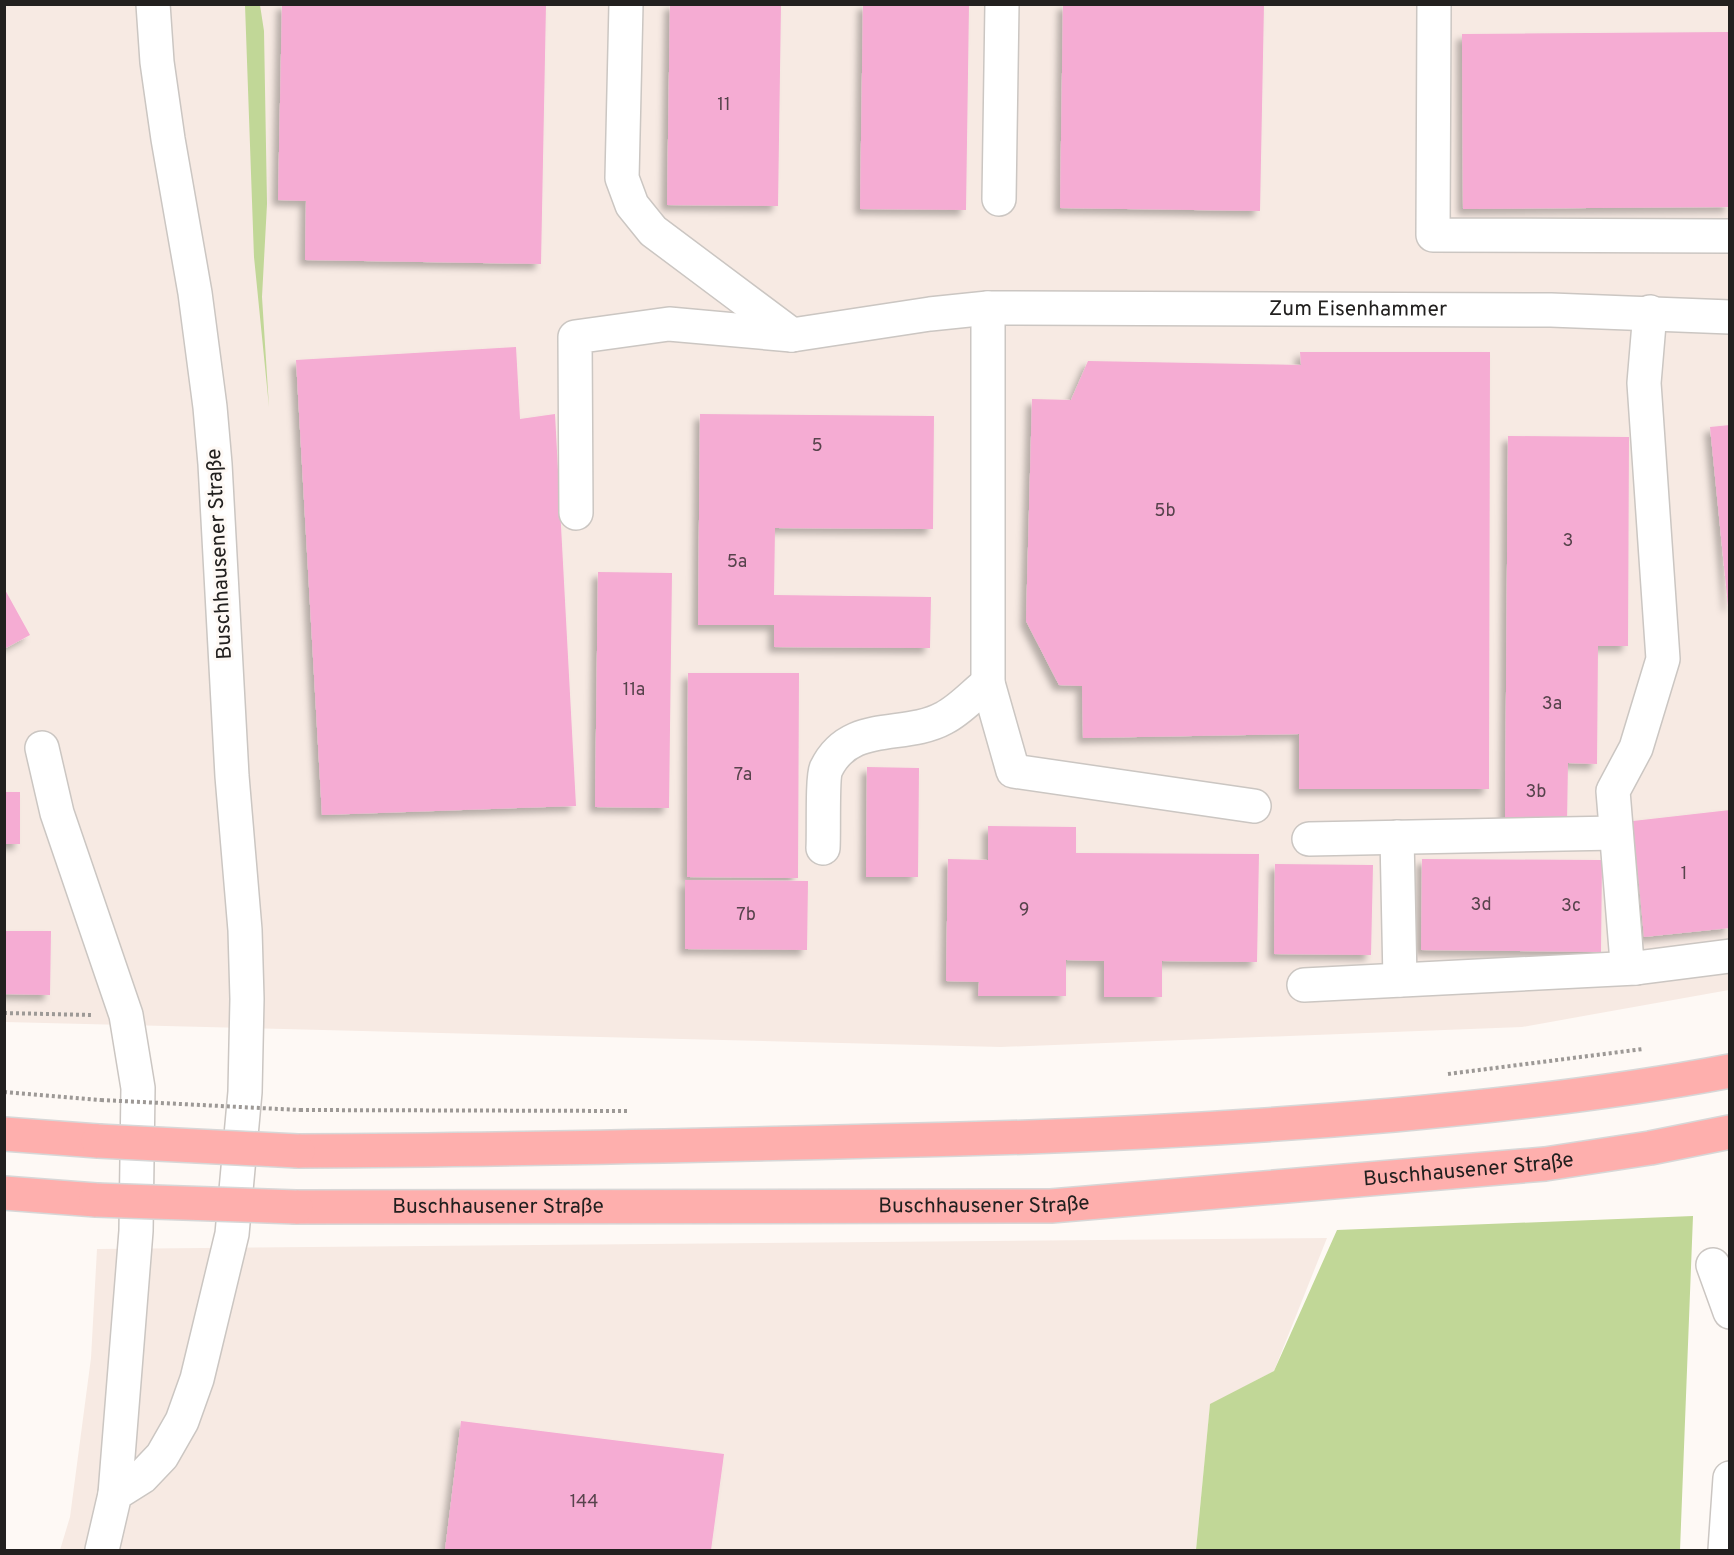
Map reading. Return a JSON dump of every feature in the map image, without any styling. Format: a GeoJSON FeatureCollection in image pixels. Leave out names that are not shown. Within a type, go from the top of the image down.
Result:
{"type":"FeatureCollection","features":[{"type":"Feature","properties":{"kind":"main road"},"geometry":{"type":"LineString","coordinates":[[4,1134],[298,1151],[519,1149],[1048,1138],[1311,1122],[1443,1110],[1571,1096],[1730,1071]]}},
{"type":"Feature","properties":{"kind":"main road","name":"Buschhausener Straße"},"geometry":{"type":"LineString","coordinates":[[4,1193],[96,1200],[296,1207],[1051,1206],[1545,1164],[1650,1148],[1730,1132]]}},
{"type":"Feature","properties":{"kind":"street","name":"Buschhausener Straße"},"geometry":{"type":"LineString","coordinates":[[115,1494],[142,1477],[162,1456],[182,1421],[197,1379],[232,1234],[246,1046],[245,930],[232,776],[210,407],[195,293],[157,62],[153,4]]}},
{"type":"Feature","properties":{"kind":"street"},"geometry":{"type":"LineString","coordinates":[[626,4],[622,178],[632,205],[653,231],[792,335]]}},
{"type":"Feature","properties":{"kind":"street"},"geometry":{"type":"LineString","coordinates":[[999,199],[1002,4]]}},
{"type":"Feature","properties":{"kind":"street"},"geometry":{"type":"LineString","coordinates":[[1434,4],[1433,235],[1730,236]]}},
{"type":"Feature","properties":{"kind":"street"},"geometry":{"type":"LineString","coordinates":[[988,308],[988,683],[1013,771],[1254,806]]}},
{"type":"Feature","properties":{"kind":"street","name":"Zum Eisenhammer"},"geometry":{"type":"LineString","coordinates":[[576,513],[575,337],[669,324],[792,335],[930,314],[988,308],[1551,310],[1650,312],[1730,317]]}},
{"type":"Feature","properties":{"kind":"street"},"geometry":{"type":"LineString","coordinates":[[1636,968],[1627,962],[1612,791],[1636,748],[1664,659],[1644,383],[1650,312]]}},
{"type":"Feature","properties":{"kind":"street"},"geometry":{"type":"LineString","coordinates":[[823,848],[825,771],[842,748],[859,737],[915,728],[945,718],[988,683]]}},
{"type":"Feature","properties":{"kind":"street"},"geometry":{"type":"LineString","coordinates":[[42,747],[57,813],[126,1015],[138,1088],[136,1231],[115,1494],[102,1551]]}},
{"type":"Feature","properties":{"kind":"street"},"geometry":{"type":"LineString","coordinates":[[1310,839],[1616,833]]}},
{"type":"Feature","properties":{"kind":"street"},"geometry":{"type":"LineString","coordinates":[[1397,837],[1400,980]]}},
{"type":"Feature","properties":{"kind":"street"},"geometry":{"type":"LineString","coordinates":[[1304,985],[1636,968],[1730,956]]}},
{"type":"Feature","properties":{"kind":"street"},"geometry":{"type":"LineString","coordinates":[[1713,1264],[1730,1312]]}},
{"type":"Feature","properties":{"kind":"street"},"geometry":{"type":"LineString","coordinates":[[1725,1551],[1730,1478]]}},
{"type":"Feature","properties":{"kind":"path"},"geometry":{"type":"LineString","coordinates":[[4,1013],[126,1015]]}},
{"type":"Feature","properties":{"kind":"path"},"geometry":{"type":"LineString","coordinates":[[1437,1075],[1648,1049]]}},
{"type":"Feature","properties":{"kind":"path"},"geometry":{"type":"LineString","coordinates":[[4,1092],[101,1100],[300,1110],[630,1111]]}},
{"type":"Feature","properties":{"kind":"shaded area"},"geometry":{"type":"Polygon","coordinates":[[[5,5],[1729,5],[1729,990],[1522,1027],[1001,1047],[5,1022],[5,5]]]}},
{"type":"Feature","properties":{"kind":"shaded area"},"geometry":{"type":"Polygon","coordinates":[[[1327,1238],[1274,1371],[1210,1405],[1196,1550],[60,1550],[70,1517],[91,1358],[97,1249],[1327,1238]]]}},
{"type":"Feature","properties":{"kind":"green space"},"geometry":{"type":"Polygon","coordinates":[[[245,5],[260,5],[264,31],[267,204],[262,297],[269,407],[254,257],[245,5]]]}},
{"type":"Feature","properties":{"kind":"green space"},"geometry":{"type":"Polygon","coordinates":[[[1693,1216],[1680,1550],[1196,1550],[1210,1404],[1274,1371],[1337,1230],[1693,1216]]]}},
{"type":"Feature","properties":{"kind":"building"},"geometry":{"type":"Polygon","coordinates":[[[282,4],[546,4],[541,264],[305,260],[306,201],[278,200],[282,4]]]}},
{"type":"Feature","properties":{"kind":"building"},"geometry":{"type":"Polygon","coordinates":[[[670,4],[781,4],[778,206],[667,205],[670,4]]]}},
{"type":"Feature","properties":{"kind":"building"},"geometry":{"type":"Polygon","coordinates":[[[863,4],[969,4],[966,210],[860,209],[863,4]]]}},
{"type":"Feature","properties":{"kind":"building"},"geometry":{"type":"Polygon","coordinates":[[[1063,4],[1264,4],[1260,211],[1060,208],[1063,4]]]}},
{"type":"Feature","properties":{"kind":"building"},"geometry":{"type":"Polygon","coordinates":[[[1730,32],[1730,207],[1463,209],[1462,34],[1730,32]]]}},
{"type":"Feature","properties":{"kind":"building"},"geometry":{"type":"Polygon","coordinates":[[[516,347],[520,419],[555,414],[576,806],[322,815],[296,360],[516,347]]]}},
{"type":"Feature","properties":{"kind":"building"},"geometry":{"type":"Polygon","coordinates":[[[1300,352],[1490,352],[1489,789],[1299,789],[1299,734],[1083,738],[1082,686],[1059,685],[1026,621],[1032,399],[1071,400],[1088,361],[1301,365],[1300,352]]]}},
{"type":"Feature","properties":{"kind":"building"},"geometry":{"type":"Polygon","coordinates":[[[700,414],[934,416],[933,529],[775,528],[774,595],[931,597],[930,648],[774,647],[774,625],[698,625],[700,414]]]}},
{"type":"Feature","properties":{"kind":"building"},"geometry":{"type":"Polygon","coordinates":[[[1730,425],[1730,606],[1728,606],[1710,427],[1730,425]]]}},
{"type":"Feature","properties":{"kind":"building"},"geometry":{"type":"Polygon","coordinates":[[[1508,436],[1629,437],[1628,646],[1598,646],[1597,764],[1568,763],[1567,822],[1505,821],[1508,436]]]}},
{"type":"Feature","properties":{"kind":"building"},"geometry":{"type":"Polygon","coordinates":[[[598,572],[672,573],[669,808],[595,807],[598,572]]]}},
{"type":"Feature","properties":{"kind":"building"},"geometry":{"type":"Polygon","coordinates":[[[4,588],[30,635],[4,649],[4,588]]]}},
{"type":"Feature","properties":{"kind":"building"},"geometry":{"type":"Polygon","coordinates":[[[688,673],[799,673],[798,878],[687,877],[688,673]]]}},
{"type":"Feature","properties":{"kind":"building"},"geometry":{"type":"Polygon","coordinates":[[[867,767],[919,768],[918,877],[866,877],[867,767]]]}},
{"type":"Feature","properties":{"kind":"building"},"geometry":{"type":"Polygon","coordinates":[[[4,792],[20,792],[20,844],[4,844],[4,792]]]}},
{"type":"Feature","properties":{"kind":"building"},"geometry":{"type":"Polygon","coordinates":[[[1730,810],[1730,928],[1644,937],[1633,821],[1730,810]]]}},
{"type":"Feature","properties":{"kind":"building"},"geometry":{"type":"Polygon","coordinates":[[[988,826],[1076,827],[1076,853],[1259,854],[1257,962],[1162,961],[1162,997],[1104,997],[1104,961],[1066,960],[1066,996],[978,996],[979,982],[946,981],[948,859],[988,860],[988,826]]]}},
{"type":"Feature","properties":{"kind":"building"},"geometry":{"type":"Polygon","coordinates":[[[1422,859],[1602,860],[1601,952],[1421,950],[1422,859]]]}},
{"type":"Feature","properties":{"kind":"building"},"geometry":{"type":"Polygon","coordinates":[[[1275,864],[1373,865],[1371,955],[1274,954],[1275,864]]]}},
{"type":"Feature","properties":{"kind":"building"},"geometry":{"type":"Polygon","coordinates":[[[685,880],[808,881],[807,950],[685,949],[685,880]]]}},
{"type":"Feature","properties":{"kind":"building"},"geometry":{"type":"Polygon","coordinates":[[[4,931],[51,931],[50,995],[4,994],[4,931]]]}},
{"type":"Feature","properties":{"kind":"building"},"geometry":{"type":"Polygon","coordinates":[[[461,1421],[724,1454],[711,1550],[445,1550],[461,1421]]]}}]}
